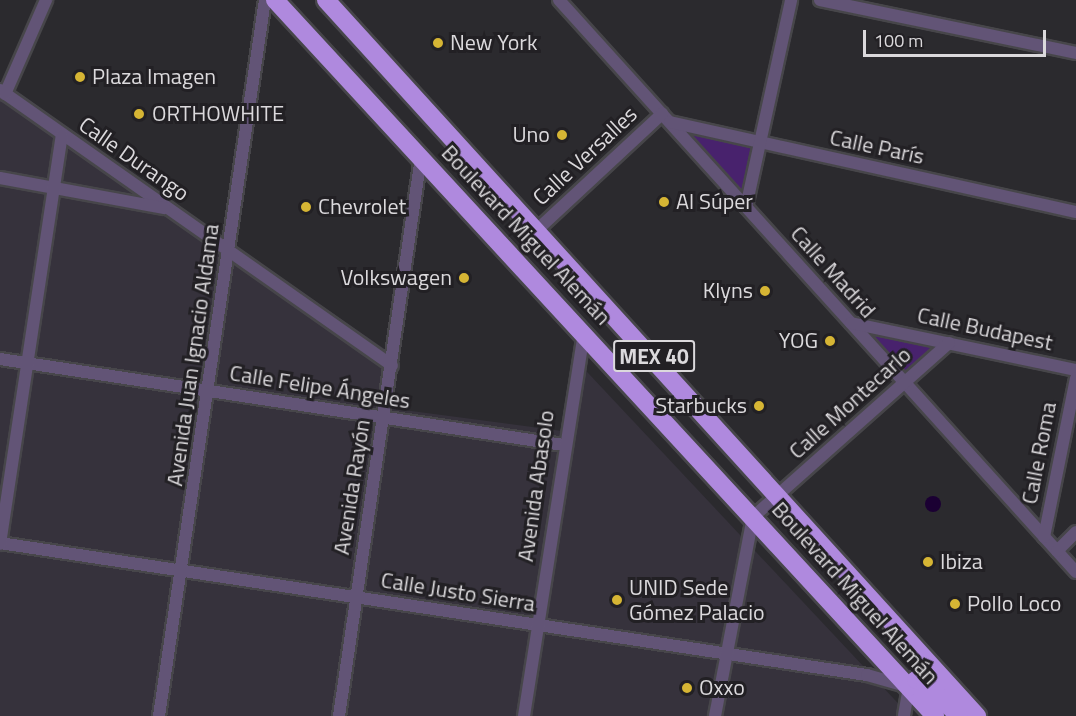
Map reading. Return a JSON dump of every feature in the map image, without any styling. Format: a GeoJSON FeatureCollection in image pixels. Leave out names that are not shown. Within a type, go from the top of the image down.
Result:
{"type":"FeatureCollection","features":[{"type":"Feature","properties":{"kind":"highway","name":"Boulevard Miguel Alemán"},"geometry":{"type":"LineString","coordinates":[[275,0],[935,716]]}},
{"type":"Feature","properties":{"kind":"highway","name":"Boulevard Miguel Alemán"},"geometry":{"type":"LineString","coordinates":[[326,0],[779,494],[976,716]]}},
{"type":"Feature","properties":{"kind":"highway"},"geometry":{"type":"LineString","coordinates":[[909,687],[916,680],[925,683],[959,716]]}},
{"type":"Feature","properties":{"kind":"street"},"geometry":{"type":"LineString","coordinates":[[3,92],[46,0]]}},
{"type":"Feature","properties":{"kind":"street","name":"Avenida Juan Ignacio Aldama"},"geometry":{"type":"LineString","coordinates":[[159,716],[230,252],[265,0]]}},
{"type":"Feature","properties":{"kind":"street","name":"Calle Madrid"},"geometry":{"type":"LineString","coordinates":[[559,0],[1076,572]]}},
{"type":"Feature","properties":{"kind":"street"},"geometry":{"type":"LineString","coordinates":[[746,207],[791,0]]}},
{"type":"Feature","properties":{"kind":"street"},"geometry":{"type":"LineString","coordinates":[[820,0],[1076,53]]}},
{"type":"Feature","properties":{"kind":"street","name":"Calle Durango"},"geometry":{"type":"LineString","coordinates":[[3,92],[392,364]]}},
{"type":"Feature","properties":{"kind":"street","name":"Calle Versalles"},"geometry":{"type":"LineString","coordinates":[[537,230],[666,118]]}},
{"type":"Feature","properties":{"kind":"street","name":"Calle París"},"geometry":{"type":"LineString","coordinates":[[666,118],[761,142],[1076,212]]}},
{"type":"Feature","properties":{"kind":"street"},"geometry":{"type":"LineString","coordinates":[[0,544],[62,135]]}},
{"type":"Feature","properties":{"kind":"street","name":"Avenida Rayón"},"geometry":{"type":"LineString","coordinates":[[339,716],[421,158]]}},
{"type":"Feature","properties":{"kind":"street"},"geometry":{"type":"LineString","coordinates":[[0,178],[168,209]]}},
{"type":"Feature","properties":{"kind":"street","name":"Calle Budapest"},"geometry":{"type":"LineString","coordinates":[[851,323],[1076,370]]}},
{"type":"Feature","properties":{"kind":"street","name":"Avenida Abasolo"},"geometry":{"type":"LineString","coordinates":[[524,716],[563,445],[584,334]]}},
{"type":"Feature","properties":{"kind":"street","name":"Calle Montecarlo"},"geometry":{"type":"LineString","coordinates":[[753,517],[949,343]]}},
{"type":"Feature","properties":{"kind":"street","name":"Calle Felipe Ángeles"},"geometry":{"type":"LineString","coordinates":[[0,359],[563,445]]}},
{"type":"Feature","properties":{"kind":"street","name":"Calle Roma"},"geometry":{"type":"LineString","coordinates":[[1044,537],[1076,378]]}},
{"type":"Feature","properties":{"kind":"street"},"geometry":{"type":"LineString","coordinates":[[715,716],[725,654],[753,517]]}},
{"type":"Feature","properties":{"kind":"street"},"geometry":{"type":"LineString","coordinates":[[1057,551],[1076,532]]}},
{"type":"Feature","properties":{"kind":"street","name":"Calle Justo Sierra"},"geometry":{"type":"LineString","coordinates":[[0,544],[867,675],[909,687]]}},
{"type":"Feature","properties":{"kind":"street"},"geometry":{"type":"LineString","coordinates":[[904,716],[909,687]]}},
{"type":"Feature","properties":{"kind":"shaded area"},"geometry":{"type":"Polygon","coordinates":[[[0,84],[389,352],[381,407],[562,431],[574,358],[910,716],[0,716],[0,84]]]}},
{"type":"Feature","properties":{"kind":"shaded area"},"geometry":{"type":"Polygon","coordinates":[[[675,124],[763,143],[747,204],[675,124]]]}},
{"type":"Feature","properties":{"kind":"shaded area"},"geometry":{"type":"Polygon","coordinates":[[[847,316],[946,340],[903,377],[847,316]]]}},
{"type":"Feature","properties":{"kind":"shaded area"},"geometry":{"type":"Polygon","coordinates":[[[933,496],[941,504],[933,512],[925,504],[933,496]]]}},
{"type":"Feature","properties":{"kind":"place","name":"New York"},"geometry":{"type":"Point","coordinates":[438,43]}},
{"type":"Feature","properties":{"kind":"place","name":"Plaza Imagen"},"geometry":{"type":"Point","coordinates":[80,77]}},
{"type":"Feature","properties":{"kind":"place","name":"ORTHOWHITE"},"geometry":{"type":"Point","coordinates":[139,114]}},
{"type":"Feature","properties":{"kind":"place","name":"Uno"},"geometry":{"type":"Point","coordinates":[562,135]}},
{"type":"Feature","properties":{"kind":"place","name":"Al Súper"},"geometry":{"type":"Point","coordinates":[664,202]}},
{"type":"Feature","properties":{"kind":"place","name":"Chevrolet"},"geometry":{"type":"Point","coordinates":[306,207]}},
{"type":"Feature","properties":{"kind":"place","name":"Volkswagen"},"geometry":{"type":"Point","coordinates":[464,278]}},
{"type":"Feature","properties":{"kind":"place","name":"Klyns"},"geometry":{"type":"Point","coordinates":[765,291]}},
{"type":"Feature","properties":{"kind":"place","name":"YOG"},"geometry":{"type":"Point","coordinates":[830,341]}},
{"type":"Feature","properties":{"kind":"place","name":"Starbucks"},"geometry":{"type":"Point","coordinates":[759,406]}},
{"type":"Feature","properties":{"kind":"place","name":"Ibiza"},"geometry":{"type":"Point","coordinates":[928,562]}},
{"type":"Feature","properties":{"kind":"place","name":"UNID Sede Gómez Palacio"},"geometry":{"type":"Point","coordinates":[617,600]}},
{"type":"Feature","properties":{"kind":"place","name":"Pollo Loco"},"geometry":{"type":"Point","coordinates":[955,604]}},
{"type":"Feature","properties":{"kind":"place","name":"Oxxo"},"geometry":{"type":"Point","coordinates":[687,688]}}]}
